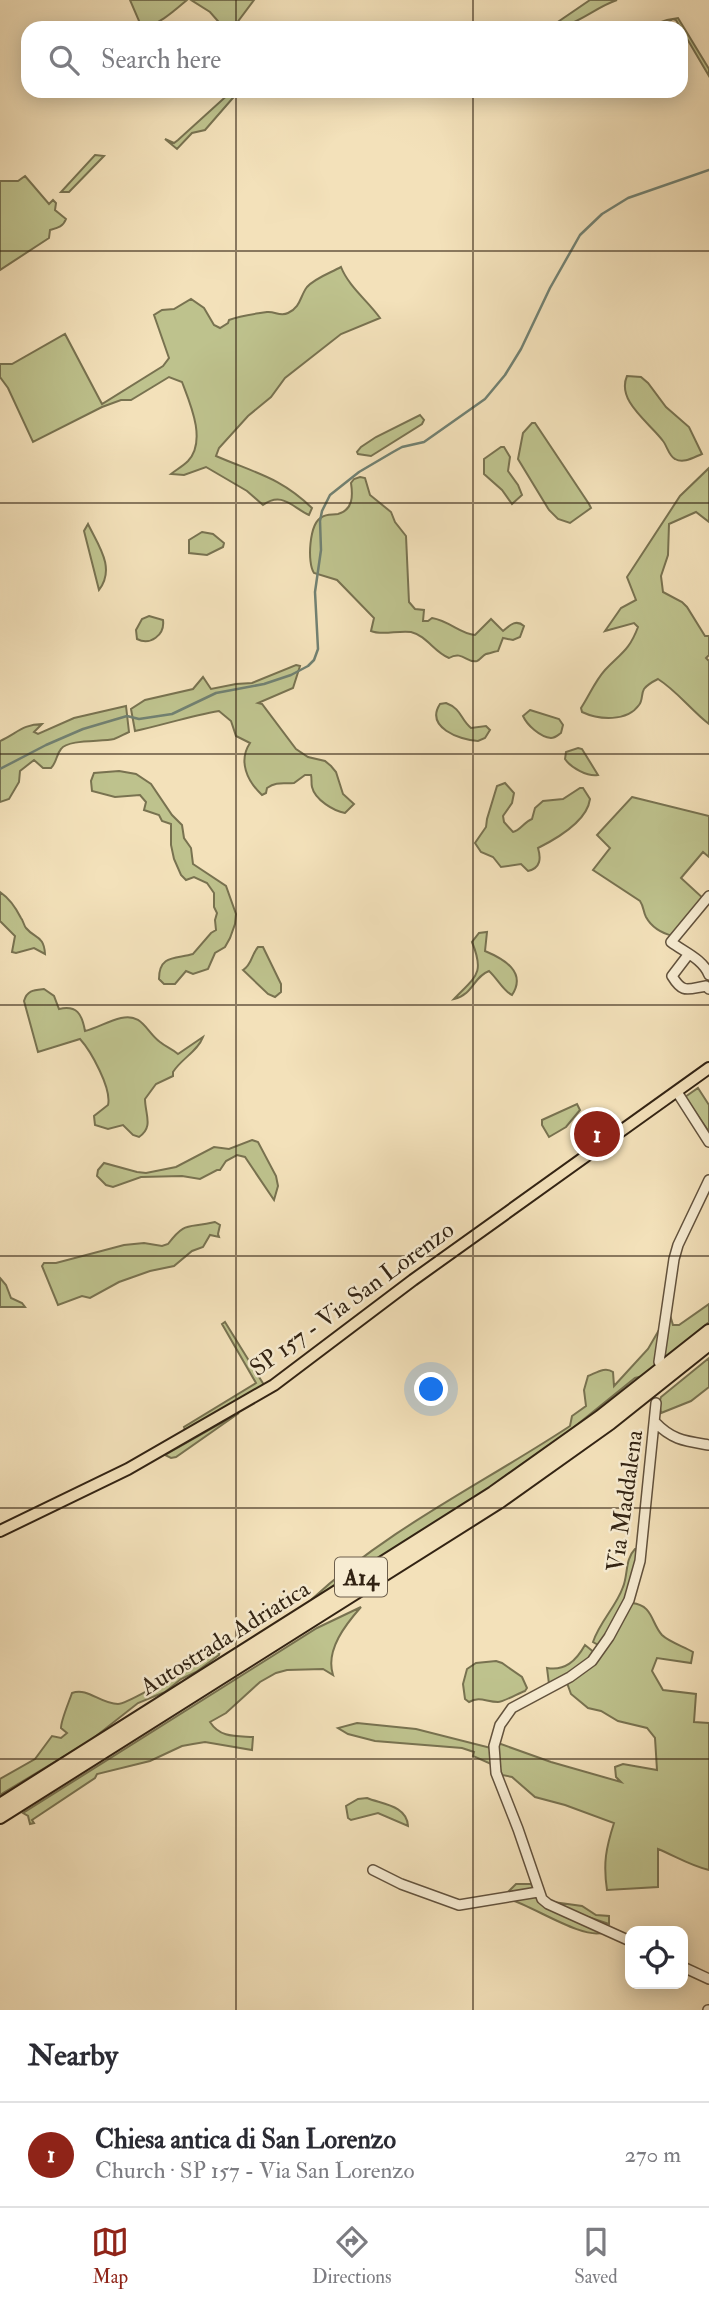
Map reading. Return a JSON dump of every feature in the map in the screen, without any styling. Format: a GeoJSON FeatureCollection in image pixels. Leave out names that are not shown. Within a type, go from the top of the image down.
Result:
{"type":"FeatureCollection","features":[{"type":"Feature","properties":{"kind":"highway","name":"Autostrada Adriatica"},"geometry":{"type":"LineString","coordinates":[[0,1805],[493,1493],[590,1425],[709,1331]]}},
{"type":"Feature","properties":{"kind":"highway","name":"Autostrada Adriatica"},"geometry":{"type":"LineString","coordinates":[[0,1817],[499,1502],[610,1423],[709,1344]]}},
{"type":"Feature","properties":{"kind":"main road","name":"SP 157 - Via San Lorenzo"},"geometry":{"type":"LineString","coordinates":[[0,1531],[128,1469],[274,1385],[424,1272],[709,1068]]}},
{"type":"Feature","properties":{"kind":"street"},"geometry":{"type":"LineString","coordinates":[[709,896],[671,942],[698,960],[706,967],[709,975]]}},
{"type":"Feature","properties":{"kind":"street"},"geometry":{"type":"LineString","coordinates":[[688,955],[672,976],[684,990],[706,986],[709,989]]}},
{"type":"Feature","properties":{"kind":"street"},"geometry":{"type":"LineString","coordinates":[[677,1092],[709,1142]]}},
{"type":"Feature","properties":{"kind":"street"},"geometry":{"type":"LineString","coordinates":[[659,1362],[674,1259],[709,1180]]}},
{"type":"Feature","properties":{"kind":"street","name":"Via Maddalena"},"geometry":{"type":"LineString","coordinates":[[538,1892],[518,1829],[496,1773],[494,1746],[500,1725],[512,1708],[592,1661],[629,1600],[640,1561],[656,1403]]}},
{"type":"Feature","properties":{"kind":"street"},"geometry":{"type":"LineString","coordinates":[[655,1422],[666,1434],[684,1441],[709,1445]]}},
{"type":"Feature","properties":{"kind":"street"},"geometry":{"type":"LineString","coordinates":[[373,1870],[401,1884],[459,1905],[538,1892],[548,1904],[625,1939]]}},
{"type":"Feature","properties":{"kind":"street"},"geometry":{"type":"LineString","coordinates":[[688,1969],[709,1979]]}},
{"type":"Feature","properties":{"kind":"green space"},"geometry":{"type":"Polygon","coordinates":[[[130,0],[187,0],[160,21],[139,21],[130,0]]]}},
{"type":"Feature","properties":{"kind":"green space"},"geometry":{"type":"Polygon","coordinates":[[[191,0],[254,0],[238,21],[218,21],[210,12],[191,0]]]}},
{"type":"Feature","properties":{"kind":"green space"},"geometry":{"type":"Polygon","coordinates":[[[590,0],[617,0],[576,21],[559,21],[590,0]]]}},
{"type":"Feature","properties":{"kind":"green space"},"geometry":{"type":"Polygon","coordinates":[[[688,34],[709,69],[709,76],[688,40],[688,34]]]}},
{"type":"Feature","properties":{"kind":"green space"},"geometry":{"type":"Polygon","coordinates":[[[224,98],[233,98],[205,130],[192,133],[177,149],[165,139],[174,143],[224,98]]]}},
{"type":"Feature","properties":{"kind":"green space"},"geometry":{"type":"Polygon","coordinates":[[[95,155],[104,156],[69,192],[61,192],[95,155]]]}},
{"type":"Feature","properties":{"kind":"green space"},"geometry":{"type":"Polygon","coordinates":[[[25,176],[49,204],[53,200],[56,203],[55,210],[66,219],[57,228],[50,230],[49,238],[0,270],[0,181],[18,181],[25,176]]]}},
{"type":"Feature","properties":{"kind":"green space"},"geometry":{"type":"Polygon","coordinates":[[[341,267],[380,318],[341,334],[285,378],[271,397],[248,416],[219,448],[216,456],[289,489],[312,508],[309,515],[281,500],[263,505],[247,491],[206,467],[184,475],[171,474],[188,461],[194,453],[196,443],[195,422],[182,382],[169,377],[131,400],[121,400],[102,407],[33,442],[8,388],[0,377],[0,364],[12,364],[65,334],[102,404],[163,366],[169,358],[154,315],[162,310],[174,309],[191,299],[204,308],[214,325],[220,328],[229,320],[243,316],[267,312],[285,314],[295,308],[310,284],[341,267]]]}},
{"type":"Feature","properties":{"kind":"green space"},"geometry":{"type":"Polygon","coordinates":[[[627,376],[641,377],[648,383],[666,407],[689,427],[702,454],[685,460],[673,458],[663,441],[630,403],[625,385],[627,376]]]}},
{"type":"Feature","properties":{"kind":"green space"},"geometry":{"type":"Polygon","coordinates":[[[420,415],[424,420],[422,424],[371,456],[358,454],[361,447],[376,437],[420,415]]]}},
{"type":"Feature","properties":{"kind":"green space"},"geometry":{"type":"Polygon","coordinates":[[[535,423],[591,508],[570,523],[558,519],[549,510],[518,459],[523,433],[535,423]]]}},
{"type":"Feature","properties":{"kind":"green space"},"geometry":{"type":"Polygon","coordinates":[[[504,447],[510,457],[508,471],[522,495],[512,504],[502,490],[484,474],[484,459],[504,447]]]}},
{"type":"Feature","properties":{"kind":"green space"},"geometry":{"type":"Polygon","coordinates":[[[709,468],[709,522],[696,512],[669,524],[668,555],[661,576],[663,592],[682,602],[705,636],[709,636],[709,655],[706,658],[709,661],[709,724],[658,679],[644,689],[641,701],[634,711],[612,718],[596,717],[582,712],[581,708],[598,679],[628,647],[638,627],[634,623],[605,631],[621,608],[636,600],[627,577],[680,496],[709,468]]]}},
{"type":"Feature","properties":{"kind":"green space"},"geometry":{"type":"Polygon","coordinates":[[[360,477],[365,478],[370,495],[391,512],[406,536],[409,602],[415,609],[424,610],[423,621],[432,618],[475,635],[491,619],[503,631],[518,623],[524,626],[520,637],[513,640],[503,638],[498,651],[470,661],[461,656],[449,658],[411,632],[371,631],[374,618],[337,580],[314,573],[310,561],[314,527],[324,516],[338,514],[347,509],[352,497],[351,483],[360,477]]]}},
{"type":"Feature","properties":{"kind":"green space"},"geometry":{"type":"Polygon","coordinates":[[[88,524],[106,565],[104,582],[99,590],[84,531],[88,524]]]}},
{"type":"Feature","properties":{"kind":"green space"},"geometry":{"type":"Polygon","coordinates":[[[202,532],[213,534],[224,543],[223,547],[207,555],[189,553],[189,540],[202,532]]]}},
{"type":"Feature","properties":{"kind":"green space"},"geometry":{"type":"Polygon","coordinates":[[[149,616],[163,620],[162,630],[156,638],[142,641],[137,639],[136,630],[142,619],[149,616]]]}},
{"type":"Feature","properties":{"kind":"green space"},"geometry":{"type":"Polygon","coordinates":[[[296,665],[300,666],[293,688],[258,703],[262,704],[296,749],[308,757],[325,761],[336,772],[343,794],[354,804],[345,813],[331,807],[317,796],[312,787],[311,775],[305,775],[294,783],[274,784],[262,795],[252,784],[246,770],[246,750],[250,743],[236,736],[231,721],[219,711],[135,731],[131,709],[145,700],[193,689],[203,677],[211,689],[252,683],[296,665]]]}},
{"type":"Feature","properties":{"kind":"green space"},"geometry":{"type":"Polygon","coordinates":[[[446,703],[458,711],[471,728],[486,726],[490,730],[485,738],[478,741],[462,738],[440,726],[437,712],[440,704],[446,703]]]}},
{"type":"Feature","properties":{"kind":"green space"},"geometry":{"type":"Polygon","coordinates":[[[126,706],[129,732],[114,739],[78,742],[65,746],[59,751],[51,768],[43,768],[34,760],[20,771],[19,782],[9,799],[0,802],[0,741],[30,726],[42,724],[34,732],[38,734],[74,718],[126,706]]]}},
{"type":"Feature","properties":{"kind":"green space"},"geometry":{"type":"Polygon","coordinates":[[[530,710],[559,719],[563,725],[561,733],[551,738],[538,733],[523,716],[530,710]]]}},
{"type":"Feature","properties":{"kind":"green space"},"geometry":{"type":"Polygon","coordinates":[[[582,749],[598,775],[580,771],[565,759],[566,752],[582,749]]]}},
{"type":"Feature","properties":{"kind":"green space"},"geometry":{"type":"Polygon","coordinates":[[[119,771],[136,774],[151,784],[182,825],[184,838],[191,848],[193,864],[226,886],[236,914],[230,938],[225,947],[215,953],[208,969],[193,974],[186,971],[175,984],[164,984],[159,979],[162,965],[170,959],[193,954],[216,930],[214,893],[207,883],[194,877],[186,880],[181,875],[171,845],[171,824],[162,821],[159,815],[144,810],[146,802],[140,795],[115,797],[92,791],[94,773],[119,771]]]}},
{"type":"Feature","properties":{"kind":"green space"},"geometry":{"type":"Polygon","coordinates":[[[505,783],[514,793],[512,803],[503,816],[504,822],[513,832],[532,819],[535,808],[543,801],[563,799],[580,788],[583,788],[590,799],[588,807],[577,822],[562,835],[538,848],[539,862],[535,868],[528,871],[521,864],[501,867],[493,857],[481,852],[475,843],[486,827],[497,786],[505,783]]]}},
{"type":"Feature","properties":{"kind":"green space"},"geometry":{"type":"Polygon","coordinates":[[[632,797],[709,816],[709,857],[703,852],[681,878],[705,900],[673,936],[661,932],[651,924],[640,901],[593,870],[610,848],[597,835],[632,797]]]}},
{"type":"Feature","properties":{"kind":"green space"},"geometry":{"type":"Polygon","coordinates":[[[0,892],[15,907],[26,928],[41,940],[45,954],[34,948],[12,952],[15,936],[0,921],[0,892]]]}},
{"type":"Feature","properties":{"kind":"green space"},"geometry":{"type":"Polygon","coordinates":[[[487,932],[485,951],[511,967],[517,980],[516,987],[512,995],[489,971],[461,997],[454,999],[473,979],[478,968],[472,942],[479,933],[487,932]]]}},
{"type":"Feature","properties":{"kind":"green space"},"geometry":{"type":"Polygon","coordinates":[[[258,947],[263,947],[281,984],[281,992],[275,997],[268,994],[243,970],[258,947]]]}},
{"type":"Feature","properties":{"kind":"green space"},"geometry":{"type":"Polygon","coordinates":[[[44,989],[54,996],[59,1009],[70,1008],[78,1012],[85,1031],[121,1018],[134,1018],[155,1038],[178,1054],[203,1037],[197,1047],[176,1067],[173,1076],[156,1084],[145,1099],[148,1120],[144,1133],[139,1137],[123,1125],[108,1129],[95,1125],[94,1116],[108,1105],[107,1090],[100,1070],[80,1039],[38,1052],[24,1001],[34,990],[44,989]]]}},
{"type":"Feature","properties":{"kind":"green space"},"geometry":{"type":"Polygon","coordinates":[[[698,1088],[709,1105],[709,1132],[685,1097],[698,1088]]]}},
{"type":"Feature","properties":{"kind":"green space"},"geometry":{"type":"Polygon","coordinates":[[[577,1104],[580,1110],[566,1127],[549,1137],[542,1120],[577,1104]]]}},
{"type":"Feature","properties":{"kind":"green space"},"geometry":{"type":"Polygon","coordinates":[[[252,1140],[258,1142],[276,1176],[278,1186],[274,1200],[245,1157],[237,1155],[226,1161],[220,1170],[200,1179],[182,1176],[141,1177],[113,1187],[106,1185],[97,1176],[104,1163],[146,1173],[176,1167],[214,1147],[229,1149],[252,1140]]]}},
{"type":"Feature","properties":{"kind":"green space"},"geometry":{"type":"Polygon","coordinates":[[[215,1222],[220,1225],[219,1237],[210,1235],[203,1247],[192,1251],[174,1266],[119,1282],[90,1298],[82,1296],[58,1305],[42,1266],[44,1263],[56,1263],[124,1245],[144,1243],[162,1246],[168,1244],[184,1228],[215,1222]]]}},
{"type":"Feature","properties":{"kind":"green space"},"geometry":{"type":"Polygon","coordinates":[[[0,1278],[11,1298],[25,1307],[0,1307],[0,1278]]]}},
{"type":"Feature","properties":{"kind":"green space"},"geometry":{"type":"Polygon","coordinates":[[[709,1304],[709,1322],[661,1363],[670,1315],[673,1325],[679,1325],[709,1304]]]}},
{"type":"Feature","properties":{"kind":"green space"},"geometry":{"type":"Polygon","coordinates":[[[225,1322],[264,1385],[186,1433],[184,1427],[256,1383],[222,1324],[225,1322]]]}},
{"type":"Feature","properties":{"kind":"green space"},"geometry":{"type":"Polygon","coordinates":[[[659,1330],[656,1366],[643,1376],[635,1378],[542,1453],[436,1524],[311,1600],[341,1574],[404,1529],[570,1426],[572,1416],[586,1406],[584,1390],[588,1376],[610,1370],[613,1372],[614,1386],[648,1349],[659,1330]]]}},
{"type":"Feature","properties":{"kind":"green space"},"geometry":{"type":"Polygon","coordinates":[[[709,1358],[709,1387],[691,1401],[661,1413],[661,1397],[709,1358]]]}},
{"type":"Feature","properties":{"kind":"green space"},"geometry":{"type":"Polygon","coordinates":[[[239,1413],[176,1457],[165,1455],[239,1413]]]}},
{"type":"Feature","properties":{"kind":"green space"},"geometry":{"type":"Polygon","coordinates":[[[635,1549],[638,1549],[628,1600],[600,1646],[593,1642],[620,1594],[630,1557],[635,1549]]]}},
{"type":"Feature","properties":{"kind":"green space"},"geometry":{"type":"Polygon","coordinates":[[[632,1603],[639,1604],[648,1611],[665,1638],[693,1652],[691,1663],[657,1658],[652,1671],[663,1690],[696,1694],[694,1722],[709,1723],[709,1870],[658,1849],[658,1887],[607,1890],[606,1856],[614,1823],[535,1797],[512,1777],[502,1775],[498,1763],[498,1743],[621,1782],[616,1777],[615,1767],[623,1764],[657,1770],[655,1738],[647,1728],[618,1721],[601,1711],[588,1708],[571,1694],[567,1683],[573,1680],[632,1603]]]}},
{"type":"Feature","properties":{"kind":"green space"},"geometry":{"type":"Polygon","coordinates":[[[361,1607],[343,1629],[334,1647],[331,1666],[333,1675],[323,1669],[276,1673],[260,1682],[226,1713],[210,1722],[224,1734],[253,1737],[252,1750],[205,1742],[182,1746],[150,1761],[97,1774],[95,1778],[32,1820],[34,1823],[30,1824],[28,1816],[23,1813],[317,1628],[361,1607]]]}},
{"type":"Feature","properties":{"kind":"green space"},"geometry":{"type":"Polygon","coordinates":[[[585,1645],[595,1653],[579,1668],[549,1684],[547,1668],[559,1668],[569,1664],[585,1645]]]}},
{"type":"Feature","properties":{"kind":"green space"},"geometry":{"type":"Polygon","coordinates":[[[220,1648],[219,1655],[196,1672],[181,1679],[165,1692],[138,1703],[91,1740],[0,1795],[0,1779],[35,1759],[52,1736],[61,1738],[67,1733],[61,1725],[72,1693],[83,1692],[112,1703],[125,1702],[220,1648]]]}},
{"type":"Feature","properties":{"kind":"green space"},"geometry":{"type":"Polygon","coordinates":[[[496,1661],[522,1677],[527,1688],[500,1702],[480,1699],[469,1702],[465,1699],[463,1684],[467,1669],[476,1663],[496,1661]]]}},
{"type":"Feature","properties":{"kind":"green space"},"geometry":{"type":"Polygon","coordinates":[[[357,1723],[416,1729],[491,1748],[491,1764],[473,1756],[474,1752],[462,1748],[375,1741],[348,1734],[338,1728],[357,1723]]]}},
{"type":"Feature","properties":{"kind":"green space"},"geometry":{"type":"Polygon","coordinates":[[[367,1798],[398,1809],[407,1819],[408,1826],[378,1813],[351,1820],[348,1818],[346,1806],[358,1799],[367,1798]]]}},
{"type":"Feature","properties":{"kind":"green space"},"geometry":{"type":"Polygon","coordinates":[[[516,1884],[531,1884],[539,1898],[604,1932],[585,1932],[511,1900],[507,1893],[516,1884]]]}},
{"type":"Feature","properties":{"kind":"green space"},"geometry":{"type":"Polygon","coordinates":[[[553,1902],[582,1906],[596,1915],[609,1916],[609,1924],[585,1916],[553,1902]]]}},
{"type":"Feature","properties":{"kind":"waterway"},"geometry":{"type":"LineString","coordinates":[[0,769],[83,729],[127,716],[139,719],[172,714],[216,693],[264,684],[308,666],[314,660],[318,649],[315,592],[321,550],[320,521],[330,495],[359,472],[393,452],[424,442],[485,399],[505,375],[521,349],[550,288],[580,235],[602,214],[628,198],[709,170]]}},
{"type":"Feature","properties":{"kind":"place","name":"Chiesa antica di San Lorenzo"},"geometry":{"type":"Point","coordinates":[597,1134]}}]}
